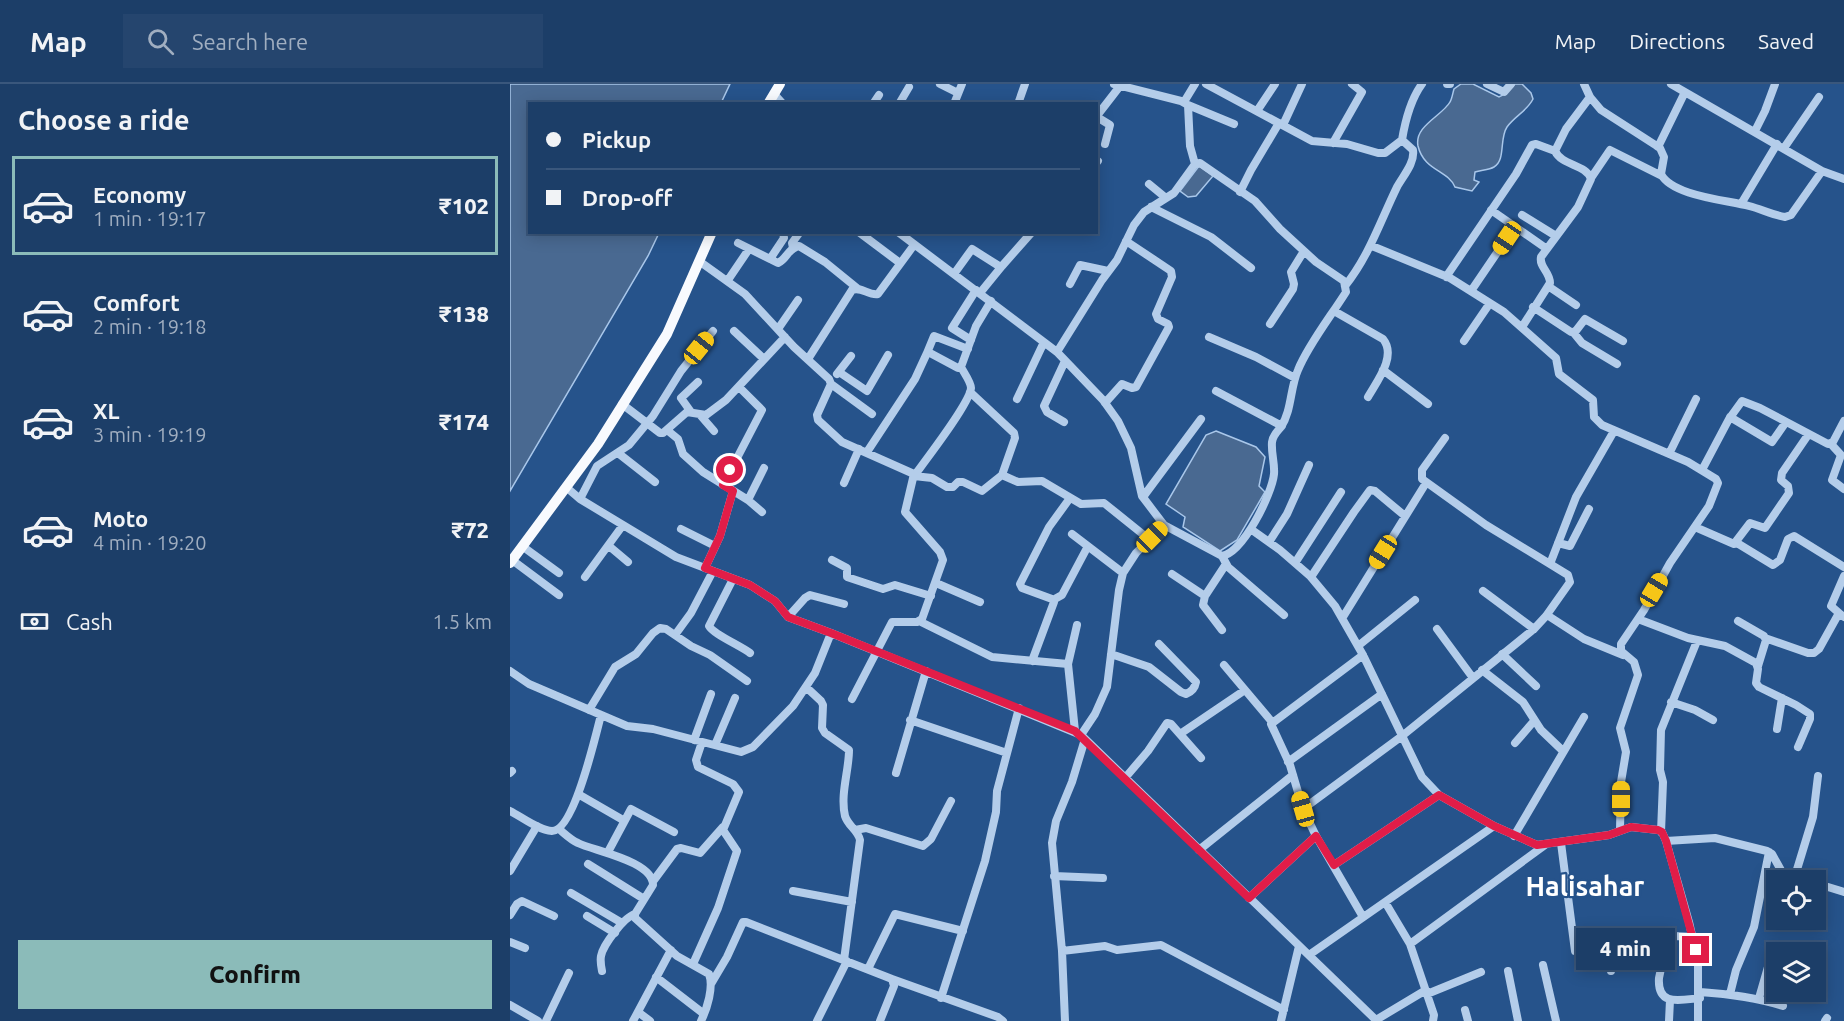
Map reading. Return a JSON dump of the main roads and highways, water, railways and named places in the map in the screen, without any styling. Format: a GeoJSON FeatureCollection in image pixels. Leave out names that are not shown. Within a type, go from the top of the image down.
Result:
{"type":"FeatureCollection","features":[{"type":"Feature","properties":{"kind":"main road"},"geometry":{"type":"LineString","coordinates":[[771,99],[780,84]]}},
{"type":"Feature","properties":{"kind":"main road"},"geometry":{"type":"LineString","coordinates":[[511,562],[598,444],[671,326],[711,234]]}},
{"type":"Feature","properties":{"kind":"water"},"geometry":{"type":"Polygon","coordinates":[[[510,84],[730,84],[721,102],[528,102],[528,234],[659,234],[648,256],[510,491],[510,84]]]}},
{"type":"Feature","properties":{"kind":"water"},"geometry":{"type":"Polygon","coordinates":[[[1461,84],[1473,84],[1499,97],[1515,84],[1522,84],[1531,93],[1533,99],[1507,127],[1498,164],[1492,168],[1475,172],[1474,180],[1479,182],[1472,191],[1455,187],[1452,181],[1425,161],[1418,146],[1418,139],[1424,127],[1446,107],[1451,101],[1454,89],[1461,84]]]}},
{"type":"Feature","properties":{"kind":"water"},"geometry":{"type":"Polygon","coordinates":[[[1199,166],[1213,176],[1196,196],[1188,197],[1180,191],[1199,166]]]}},
{"type":"Feature","properties":{"kind":"water"},"geometry":{"type":"Polygon","coordinates":[[[1216,431],[1256,447],[1265,457],[1259,486],[1265,492],[1237,540],[1220,551],[1183,527],[1185,517],[1166,504],[1206,435],[1216,431]]]}},
{"type":"Feature","properties":{"kind":"district","name":"Halisahar"},"geometry":{"type":"Point","coordinates":[1585,887]}}]}
